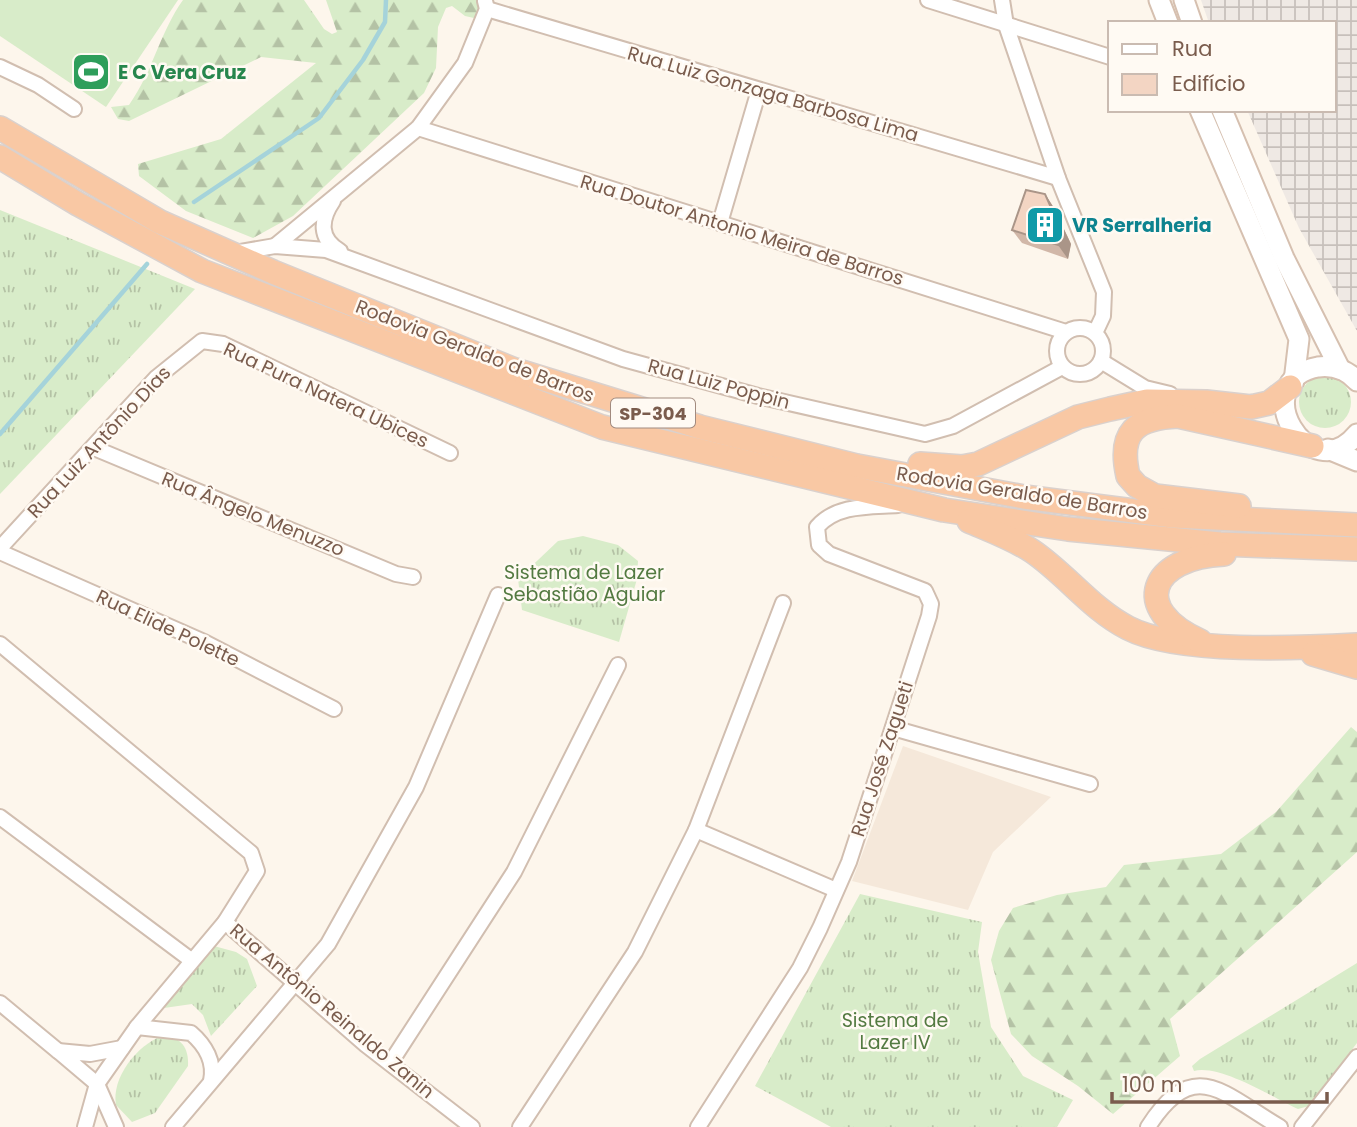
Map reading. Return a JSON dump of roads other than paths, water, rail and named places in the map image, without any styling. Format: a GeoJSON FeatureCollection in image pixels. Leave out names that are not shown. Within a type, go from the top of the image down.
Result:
{"type":"FeatureCollection","features":[{"type":"Feature","properties":{"kind":"highway","name":"Rodovia Geraldo de Barros"},"geometry":{"type":"LineString","coordinates":[[0,128],[160,222],[328,295],[515,370],[597,397],[857,466],[1024,497],[1173,516],[1357,523]]}},
{"type":"Feature","properties":{"kind":"highway","name":"Rodovia Geraldo de Barros"},"geometry":{"type":"LineString","coordinates":[[0,157],[78,204],[202,271],[475,380],[602,427],[944,510],[1068,529],[1220,544],[1351,549]]}},
{"type":"Feature","properties":{"kind":"highway"},"geometry":{"type":"LineString","coordinates":[[736,435],[962,467],[978,464],[1078,417],[1147,401],[1206,402],[1251,407],[1269,403],[1292,384]]}},
{"type":"Feature","properties":{"kind":"highway"},"geometry":{"type":"LineString","coordinates":[[1320,447],[1178,416],[1158,417],[1142,422],[1131,431],[1125,445],[1124,459],[1128,476],[1133,483],[1155,496],[1357,523]]}},
{"type":"Feature","properties":{"kind":"highway"},"geometry":{"type":"LineString","coordinates":[[944,510],[1032,551],[1107,615],[1130,629],[1158,638],[1210,645],[1357,645]]}},
{"type":"Feature","properties":{"kind":"highway"},"geometry":{"type":"LineString","coordinates":[[1210,645],[1184,633],[1165,614],[1157,596],[1157,587],[1169,568],[1180,562],[1215,554],[1351,549]]}},
{"type":"Feature","properties":{"kind":"highway"},"geometry":{"type":"LineString","coordinates":[[1286,646],[1357,667]]}},
{"type":"Feature","properties":{"kind":"main road"},"geometry":{"type":"LineString","coordinates":[[1159,0],[1167,21]]}},
{"type":"Feature","properties":{"kind":"main road"},"geometry":{"type":"LineString","coordinates":[[1184,0],[1191,21]]}},
{"type":"Feature","properties":{"kind":"main road"},"geometry":{"type":"LineString","coordinates":[[1201,112],[1299,339],[1292,384],[1285,398],[1287,422],[1301,441],[1357,461]]}},
{"type":"Feature","properties":{"kind":"main road"},"geometry":{"type":"LineString","coordinates":[[1223,112],[1280,248],[1340,369],[1357,381]]}},
{"type":"Feature","properties":{"kind":"main road"},"geometry":{"type":"LineString","coordinates":[[1292,384],[1315,368],[1340,369]]}},
{"type":"Feature","properties":{"kind":"main road"},"geometry":{"type":"LineString","coordinates":[[1320,447],[1342,445],[1357,434]]}},
{"type":"Feature","properties":{"kind":"street"},"geometry":{"type":"LineString","coordinates":[[928,0],[1108,56]]}},
{"type":"Feature","properties":{"kind":"street"},"geometry":{"type":"LineString","coordinates":[[1002,0],[1006,24],[1058,178],[1104,292],[1103,316],[1095,333]]}},
{"type":"Feature","properties":{"kind":"street"},"geometry":{"type":"LineString","coordinates":[[275,246],[418,128],[465,63],[486,5]]}},
{"type":"Feature","properties":{"kind":"street","name":"Rua Luiz Gonzaga Barbosa Lima"},"geometry":{"type":"LineString","coordinates":[[486,5],[1058,178]]}},
{"type":"Feature","properties":{"kind":"street"},"geometry":{"type":"LineString","coordinates":[[0,61],[19,76]]}},
{"type":"Feature","properties":{"kind":"street"},"geometry":{"type":"LineString","coordinates":[[0,67],[74,109]]}},
{"type":"Feature","properties":{"kind":"street"},"geometry":{"type":"LineString","coordinates":[[720,223],[759,89]]}},
{"type":"Feature","properties":{"kind":"street","name":"Rua Doutor Antonio Meira de Barros"},"geometry":{"type":"LineString","coordinates":[[418,128],[1066,332]]}},
{"type":"Feature","properties":{"kind":"street","name":"Rua Luiz Poppin"},"geometry":{"type":"LineString","coordinates":[[340,192],[324,213],[322,224],[326,238],[332,246],[373,267]]}},
{"type":"Feature","properties":{"kind":"street","name":"Rua Luiz Poppin"},"geometry":{"type":"LineString","coordinates":[[234,253],[275,246],[326,250],[622,359],[758,396],[925,433],[953,426],[1062,367]]}},
{"type":"Feature","properties":{"kind":"street"},"geometry":{"type":"LineString","coordinates":[[1081,328],[1095,333],[1103,346],[1101,361],[1090,373],[1075,374],[1062,367],[1058,360],[1057,344],[1066,332],[1081,328]]}},
{"type":"Feature","properties":{"kind":"street","name":"Rua Luiz Antônio Dias"},"geometry":{"type":"LineString","coordinates":[[0,550],[156,378],[202,341]]}},
{"type":"Feature","properties":{"kind":"street","name":"Rua Pura Natera Ubices"},"geometry":{"type":"LineString","coordinates":[[202,341],[223,344],[450,453]]}},
{"type":"Feature","properties":{"kind":"street"},"geometry":{"type":"LineString","coordinates":[[1101,361],[1145,388],[1206,402]]}},
{"type":"Feature","properties":{"kind":"street","name":"Rua Ângelo Menuzzo"},"geometry":{"type":"LineString","coordinates":[[93,448],[396,573],[413,577]]}},
{"type":"Feature","properties":{"kind":"street","name":"Rua José Zagueti"},"geometry":{"type":"LineString","coordinates":[[698,1127],[800,968],[836,890],[928,624],[929,599],[925,591],[829,554],[819,545],[817,527],[834,513],[848,509],[914,503]]}},
{"type":"Feature","properties":{"kind":"street","name":"Rua Elide Polette"},"geometry":{"type":"LineString","coordinates":[[0,550],[204,642],[334,709]]}},
{"type":"Feature","properties":{"kind":"street"},"geometry":{"type":"LineString","coordinates":[[173,1127],[328,944],[416,787],[498,595]]}},
{"type":"Feature","properties":{"kind":"street"},"geometry":{"type":"LineString","coordinates":[[520,1127],[635,952],[696,830],[783,603]]}},
{"type":"Feature","properties":{"kind":"street"},"geometry":{"type":"LineString","coordinates":[[0,644],[251,853],[257,871],[225,922],[137,1027],[97,1084],[85,1127]]}},
{"type":"Feature","properties":{"kind":"street"},"geometry":{"type":"LineString","coordinates":[[391,1062],[514,872],[618,665]]}},
{"type":"Feature","properties":{"kind":"street"},"geometry":{"type":"LineString","coordinates":[[893,728],[1090,785]]}},
{"type":"Feature","properties":{"kind":"street"},"geometry":{"type":"LineString","coordinates":[[0,817],[191,960]]}},
{"type":"Feature","properties":{"kind":"street"},"geometry":{"type":"LineString","coordinates":[[696,830],[836,890]]}},
{"type":"Feature","properties":{"kind":"street","name":"Rua Antônio Reinaldo Zanin"},"geometry":{"type":"LineString","coordinates":[[225,922],[298,982],[366,1045],[472,1127]]}},
{"type":"Feature","properties":{"kind":"street"},"geometry":{"type":"LineString","coordinates":[[0,1003],[97,1084],[116,1127]]}},
{"type":"Feature","properties":{"kind":"street"},"geometry":{"type":"LineString","coordinates":[[137,1027],[191,1033],[206,1049],[211,1081]]}},
{"type":"Feature","properties":{"kind":"street"},"geometry":{"type":"LineString","coordinates":[[58,1051],[90,1054],[122,1048]]}},
{"type":"Feature","properties":{"kind":"street"},"geometry":{"type":"LineString","coordinates":[[1302,1127],[1357,1057]]}},
{"type":"Feature","properties":{"kind":"street"},"geometry":{"type":"LineString","coordinates":[[1148,1127],[1169,1098],[1186,1086],[1196,1085],[1218,1091],[1280,1127]]}},
{"type":"Feature","properties":{"kind":"waterway"},"geometry":{"type":"LineString","coordinates":[[194,202],[319,118],[363,60],[385,22],[386,0]]}},
{"type":"Feature","properties":{"kind":"waterway"},"geometry":{"type":"LineString","coordinates":[[0,434],[147,264]]}},
{"type":"Feature","properties":{"kind":"place","name":"E C Vera Cruz"},"geometry":{"type":"Point","coordinates":[91,72]}},
{"type":"Feature","properties":{"kind":"place","name":"VR Serralheria"},"geometry":{"type":"Point","coordinates":[1045,225]}},
{"type":"Feature","properties":{"kind":"park label","name":"Sistema de Lazer Sebastião Aguiar"},"geometry":{"type":"Point","coordinates":[584,583]}},
{"type":"Feature","properties":{"kind":"park label","name":"Sistema de Lazer IV"},"geometry":{"type":"Point","coordinates":[895,1031]}}]}
